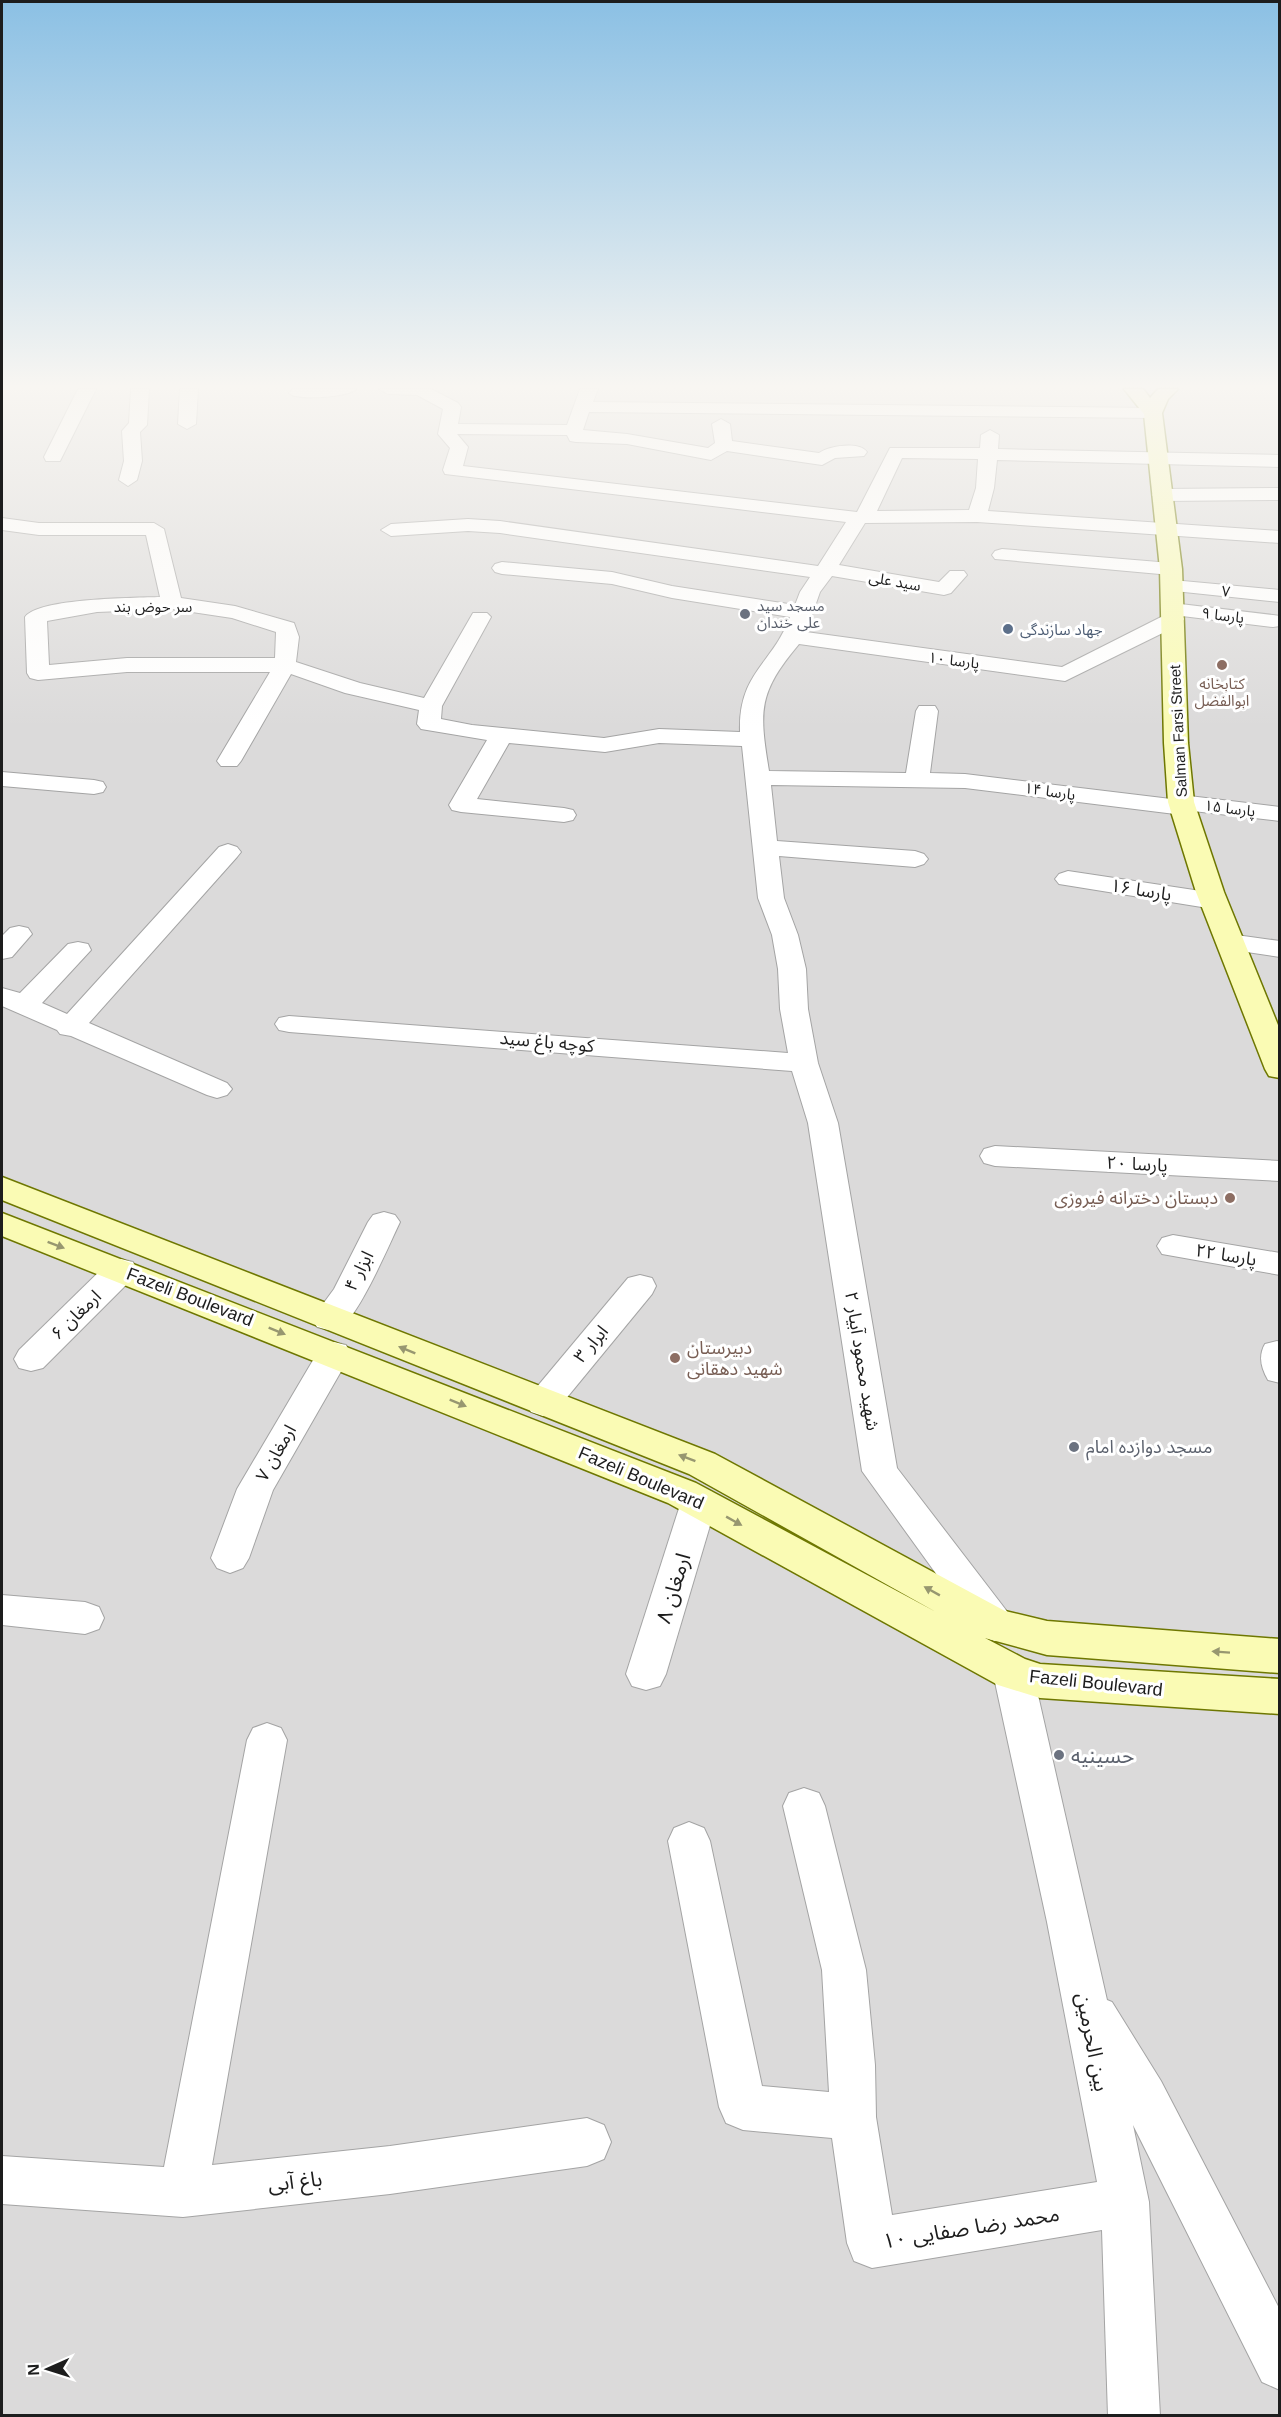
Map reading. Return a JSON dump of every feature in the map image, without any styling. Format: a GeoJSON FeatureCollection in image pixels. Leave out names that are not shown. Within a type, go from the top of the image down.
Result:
{"type":"FeatureCollection","features":[{"type":"Feature","properties":{"kind":"main road","name":"Salman Farsi Street"},"geometry":{"type":"LineString","coordinates":[[1163,502],[1172,596],[1176,743],[1182,805],[1229,942],[1280,1069]]}},
{"type":"Feature","properties":{"kind":"main road","name":"Fazeli Boulevard"},"geometry":{"type":"LineString","coordinates":[[2,1188],[699,1502],[781,1527],[995,1625],[1047,1638],[1280,1656]]}},
{"type":"Feature","properties":{"kind":"main road","name":"Fazeli Boulevard"},"geometry":{"type":"LineString","coordinates":[[2,1224],[122,1270],[543,1403],[702,1464],[781,1527],[1013,1673],[1040,1681],[1280,1697]]}},
{"type":"Feature","properties":{"kind":"street"},"geometry":{"type":"LineString","coordinates":[[723,502],[861,518],[977,516],[997,526],[1280,537]]}},
{"type":"Feature","properties":{"kind":"street"},"geometry":{"type":"LineString","coordinates":[[794,637],[810,592],[842,547],[870,502]]}},
{"type":"Feature","properties":{"kind":"street"},"geometry":{"type":"LineString","coordinates":[[977,516],[981,502]]}},
{"type":"Feature","properties":{"kind":"street"},"geometry":{"type":"LineString","coordinates":[[2,524],[39,529],[154,529],[172,603]]}},
{"type":"Feature","properties":{"kind":"street"},"geometry":{"type":"LineString","coordinates":[[391,530],[468,525],[500,527],[825,571]]}},
{"type":"Feature","properties":{"kind":"street"},"geometry":{"type":"LineString","coordinates":[[1002,555],[1066,562],[1172,596]]}},
{"type":"Feature","properties":{"kind":"street"},"geometry":{"type":"LineString","coordinates":[[502,568],[612,578],[672,592],[803,613]]}},
{"type":"Feature","properties":{"kind":"street","name":"سید علی"},"geometry":{"type":"LineString","coordinates":[[825,571],[944,589],[957,575]]}},
{"type":"Feature","properties":{"kind":"street","name":"۷"},"geometry":{"type":"LineString","coordinates":[[1172,596],[1280,596]]}},
{"type":"Feature","properties":{"kind":"street","name":"پارسا ۹"},"geometry":{"type":"LineString","coordinates":[[1172,596],[1274,621]]}},
{"type":"Feature","properties":{"kind":"street","name":"پارسا ۱۰"},"geometry":{"type":"LineString","coordinates":[[794,637],[1065,674],[1172,596]]}},
{"type":"Feature","properties":{"kind":"street","name":"سر حوض بند"},"geometry":{"type":"LineString","coordinates":[[172,603],[235,612],[286,628],[288,637],[285,665],[127,665],[38,673],[36,617],[60,610],[96,606],[172,603]]}},
{"type":"Feature","properties":{"kind":"street"},"geometry":{"type":"LineString","coordinates":[[480,617],[431,706],[429,724],[502,735],[605,745],[623,739],[662,737],[753,739]]}},
{"type":"Feature","properties":{"kind":"street","name":"شهید محمود آبیار ۲"},"geometry":{"type":"LineString","coordinates":[[794,637],[759,679],[751,700],[753,739],[771,898],[785,936],[792,969],[794,1009],[804,1063],[823,1123],[880,1471],[995,1625]]}},
{"type":"Feature","properties":{"kind":"street"},"geometry":{"type":"LineString","coordinates":[[230,761],[285,665],[352,688],[431,706]]}},
{"type":"Feature","properties":{"kind":"street"},"geometry":{"type":"LineString","coordinates":[[917,778],[927,711]]}},
{"type":"Feature","properties":{"kind":"street"},"geometry":{"type":"LineString","coordinates":[[502,735],[461,805],[568,805]]}},
{"type":"Feature","properties":{"kind":"street","name":"پارسا ۱۴"},"geometry":{"type":"LineString","coordinates":[[758,778],[917,778],[1182,805]]}},
{"type":"Feature","properties":{"kind":"street"},"geometry":{"type":"LineString","coordinates":[[2,779],[94,787]]}},
{"type":"Feature","properties":{"kind":"street","name":"پارسا ۱۵"},"geometry":{"type":"LineString","coordinates":[[1182,805],[1280,814]]}},
{"type":"Feature","properties":{"kind":"street"},"geometry":{"type":"LineString","coordinates":[[767,848],[915,859]]}},
{"type":"Feature","properties":{"kind":"street"},"geometry":{"type":"LineString","coordinates":[[70,1028],[228,852]]}},
{"type":"Feature","properties":{"kind":"street","name":"پارسا ۱۶"},"geometry":{"type":"LineString","coordinates":[[1068,879],[1214,901]]}},
{"type":"Feature","properties":{"kind":"street"},"geometry":{"type":"LineString","coordinates":[[1229,942],[1280,950]]}},
{"type":"Feature","properties":{"kind":"street"},"geometry":{"type":"LineString","coordinates":[[78,950],[12,1001],[70,1028],[217,1089]]}},
{"type":"Feature","properties":{"kind":"street","name":"کوچه باغ سید"},"geometry":{"type":"LineString","coordinates":[[289,1024],[804,1063]]}},
{"type":"Feature","properties":{"kind":"street","name":"پارسا ۲۰"},"geometry":{"type":"LineString","coordinates":[[995,1156],[1280,1171]]}},
{"type":"Feature","properties":{"kind":"street","name":"ابزار ۴"},"geometry":{"type":"LineString","coordinates":[[332,1336],[348,1294],[384,1221]]}},
{"type":"Feature","properties":{"kind":"street","name":"پارسا ۲۲"},"geometry":{"type":"LineString","coordinates":[[1173,1246],[1280,1264]]}},
{"type":"Feature","properties":{"kind":"street","name":"ارمغان ۶"},"geometry":{"type":"LineString","coordinates":[[31,1359],[122,1270]]}},
{"type":"Feature","properties":{"kind":"street","name":"ابرار ۳"},"geometry":{"type":"LineString","coordinates":[[543,1403],[640,1286]]}},
{"type":"Feature","properties":{"kind":"street","name":"ارمغان ۷"},"geometry":{"type":"LineString","coordinates":[[230,1558],[255,1489],[332,1336]]}},
{"type":"Feature","properties":{"kind":"street","name":"ارمغان ۸"},"geometry":{"type":"LineString","coordinates":[[646,1674],[699,1502]]}},
{"type":"Feature","properties":{"kind":"street"},"geometry":{"type":"LineString","coordinates":[[2,1610],[85,1618]]}},
{"type":"Feature","properties":{"kind":"street","name":"بین الحرمین"},"geometry":{"type":"LineString","coordinates":[[1013,1673],[1125,2202],[1134,2415]]}},
{"type":"Feature","properties":{"kind":"street"},"geometry":{"type":"LineString","coordinates":[[183,2193],[267,1740]]}},
{"type":"Feature","properties":{"kind":"street"},"geometry":{"type":"LineString","coordinates":[[689,1841],[743,2107],[852,2117],[852,2065],[844,1970],[804,1806]]}},
{"type":"Feature","properties":{"kind":"street"},"geometry":{"type":"LineString","coordinates":[[1083,1995],[1144,2097],[1280,2364]]}},
{"type":"Feature","properties":{"kind":"street","name":"محمد رضا صفایی ۱۰"},"geometry":{"type":"LineString","coordinates":[[852,2117],[872,2243],[1125,2202]]}},
{"type":"Feature","properties":{"kind":"street","name":"باغ آبی"},"geometry":{"type":"LineString","coordinates":[[2,2180],[183,2193],[390,2170],[587,2142]]}},
{"type":"Feature","properties":{"kind":"shaded area"},"geometry":{"type":"Polygon","coordinates":[[[2,502],[1279,502],[1279,2415],[2,2415],[2,502]]]}},
{"type":"Feature","properties":{"kind":"place","name":"مسجد سید علی خندان"},"geometry":{"type":"Point","coordinates":[745,614]}},
{"type":"Feature","properties":{"kind":"place","name":"جهاد سازندگی"},"geometry":{"type":"Point","coordinates":[1008,629]}},
{"type":"Feature","properties":{"kind":"place","name":"کتابخانه ابوالفضل"},"geometry":{"type":"Point","coordinates":[1222,665]}},
{"type":"Feature","properties":{"kind":"place","name":"دبستان دخترانه فیروزی"},"geometry":{"type":"Point","coordinates":[1230,1198]}},
{"type":"Feature","properties":{"kind":"place","name":"دبیرستان شهید دهقانی"},"geometry":{"type":"Point","coordinates":[675,1358]}},
{"type":"Feature","properties":{"kind":"place","name":"مسجد دوازده امام"},"geometry":{"type":"Point","coordinates":[1074,1447]}},
{"type":"Feature","properties":{"kind":"place","name":"حسینیه"},"geometry":{"type":"Point","coordinates":[1059,1755]}}]}
